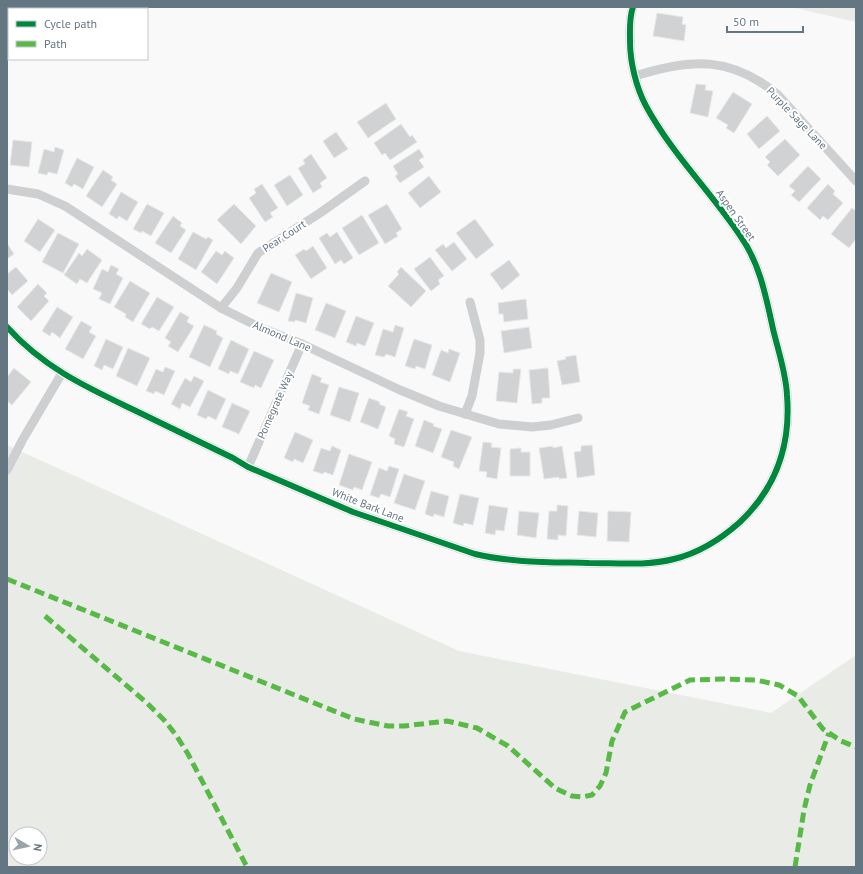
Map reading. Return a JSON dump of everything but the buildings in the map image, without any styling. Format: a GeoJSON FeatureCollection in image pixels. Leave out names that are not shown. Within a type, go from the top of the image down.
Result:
{"type":"FeatureCollection","features":[{"type":"Feature","properties":{"kind":"street","name":"Aspen Street"},"geometry":{"type":"LineString","coordinates":[[633,7],[631,13],[630,46],[635,76],[646,106],[667,139],[742,237],[763,284],[787,395],[786,438],[782,457],[771,483],[748,514]]}},
{"type":"Feature","properties":{"kind":"street","name":"Purple Sage Lane"},"geometry":{"type":"LineString","coordinates":[[635,76],[671,65],[702,63],[718,65],[752,77],[766,85],[778,95],[856,181]]}},
{"type":"Feature","properties":{"kind":"street","name":"Pear Court"},"geometry":{"type":"LineString","coordinates":[[221,308],[237,288],[258,253],[320,213],[365,181]]}},
{"type":"Feature","properties":{"kind":"street","name":"Almond Lane"},"geometry":{"type":"LineString","coordinates":[[7,189],[38,194],[65,206],[221,308],[261,328],[302,344],[400,390],[439,406],[499,424],[532,426],[551,425],[578,418]]}},
{"type":"Feature","properties":{"kind":"street"},"geometry":{"type":"LineString","coordinates":[[465,414],[472,396],[480,353],[480,340],[470,302]]}},
{"type":"Feature","properties":{"kind":"street","name":"White Bark Lane"},"geometry":{"type":"LineString","coordinates":[[7,327],[16,337],[46,363],[76,382],[233,458],[248,467],[373,519],[475,554],[501,559],[539,562],[640,564],[673,560],[694,552],[719,539],[748,514]]}},
{"type":"Feature","properties":{"kind":"street","name":"Pomegrate Way"},"geometry":{"type":"LineString","coordinates":[[248,467],[302,344]]}},
{"type":"Feature","properties":{"kind":"street"},"geometry":{"type":"LineString","coordinates":[[7,470],[23,438],[62,373]]}},
{"type":"Feature","properties":{"kind":"shaded area"},"geometry":{"type":"Polygon","coordinates":[[[791,7],[856,7],[856,22],[791,7]]]}},
{"type":"Feature","properties":{"kind":"shaded area"},"geometry":{"type":"Polygon","coordinates":[[[7,445],[459,651],[771,713],[856,655],[856,867],[7,867],[7,445]]]}},
{"type":"Feature","properties":{"kind":"marked path"},"geometry":{"type":"LineString","coordinates":[[7,579],[354,719],[388,726],[404,726],[447,721],[477,728],[508,746],[555,788],[572,796],[582,797],[592,795],[600,786],[606,773],[612,741],[625,712],[690,680],[756,680],[779,685],[798,696],[823,729],[841,741],[856,747]]}},
{"type":"Feature","properties":{"kind":"marked path"},"geometry":{"type":"LineString","coordinates":[[45,616],[147,703],[165,721],[188,754],[247,867]]}},
{"type":"Feature","properties":{"kind":"marked path"},"geometry":{"type":"LineString","coordinates":[[795,867],[804,810],[810,785],[829,733]]}},
{"type":"Feature","properties":{"kind":"cycle path"},"geometry":{"type":"LineString","coordinates":[[7,327],[36,354],[66,375],[99,393],[233,458],[248,467],[353,512],[475,554],[532,562],[632,564],[653,563],[674,559],[701,549],[717,540],[740,522],[753,509],[772,480],[784,448],[787,431],[788,413],[786,387],[762,281],[748,247],[656,124],[642,99],[634,74],[631,57],[630,24],[633,7]]}}]}
